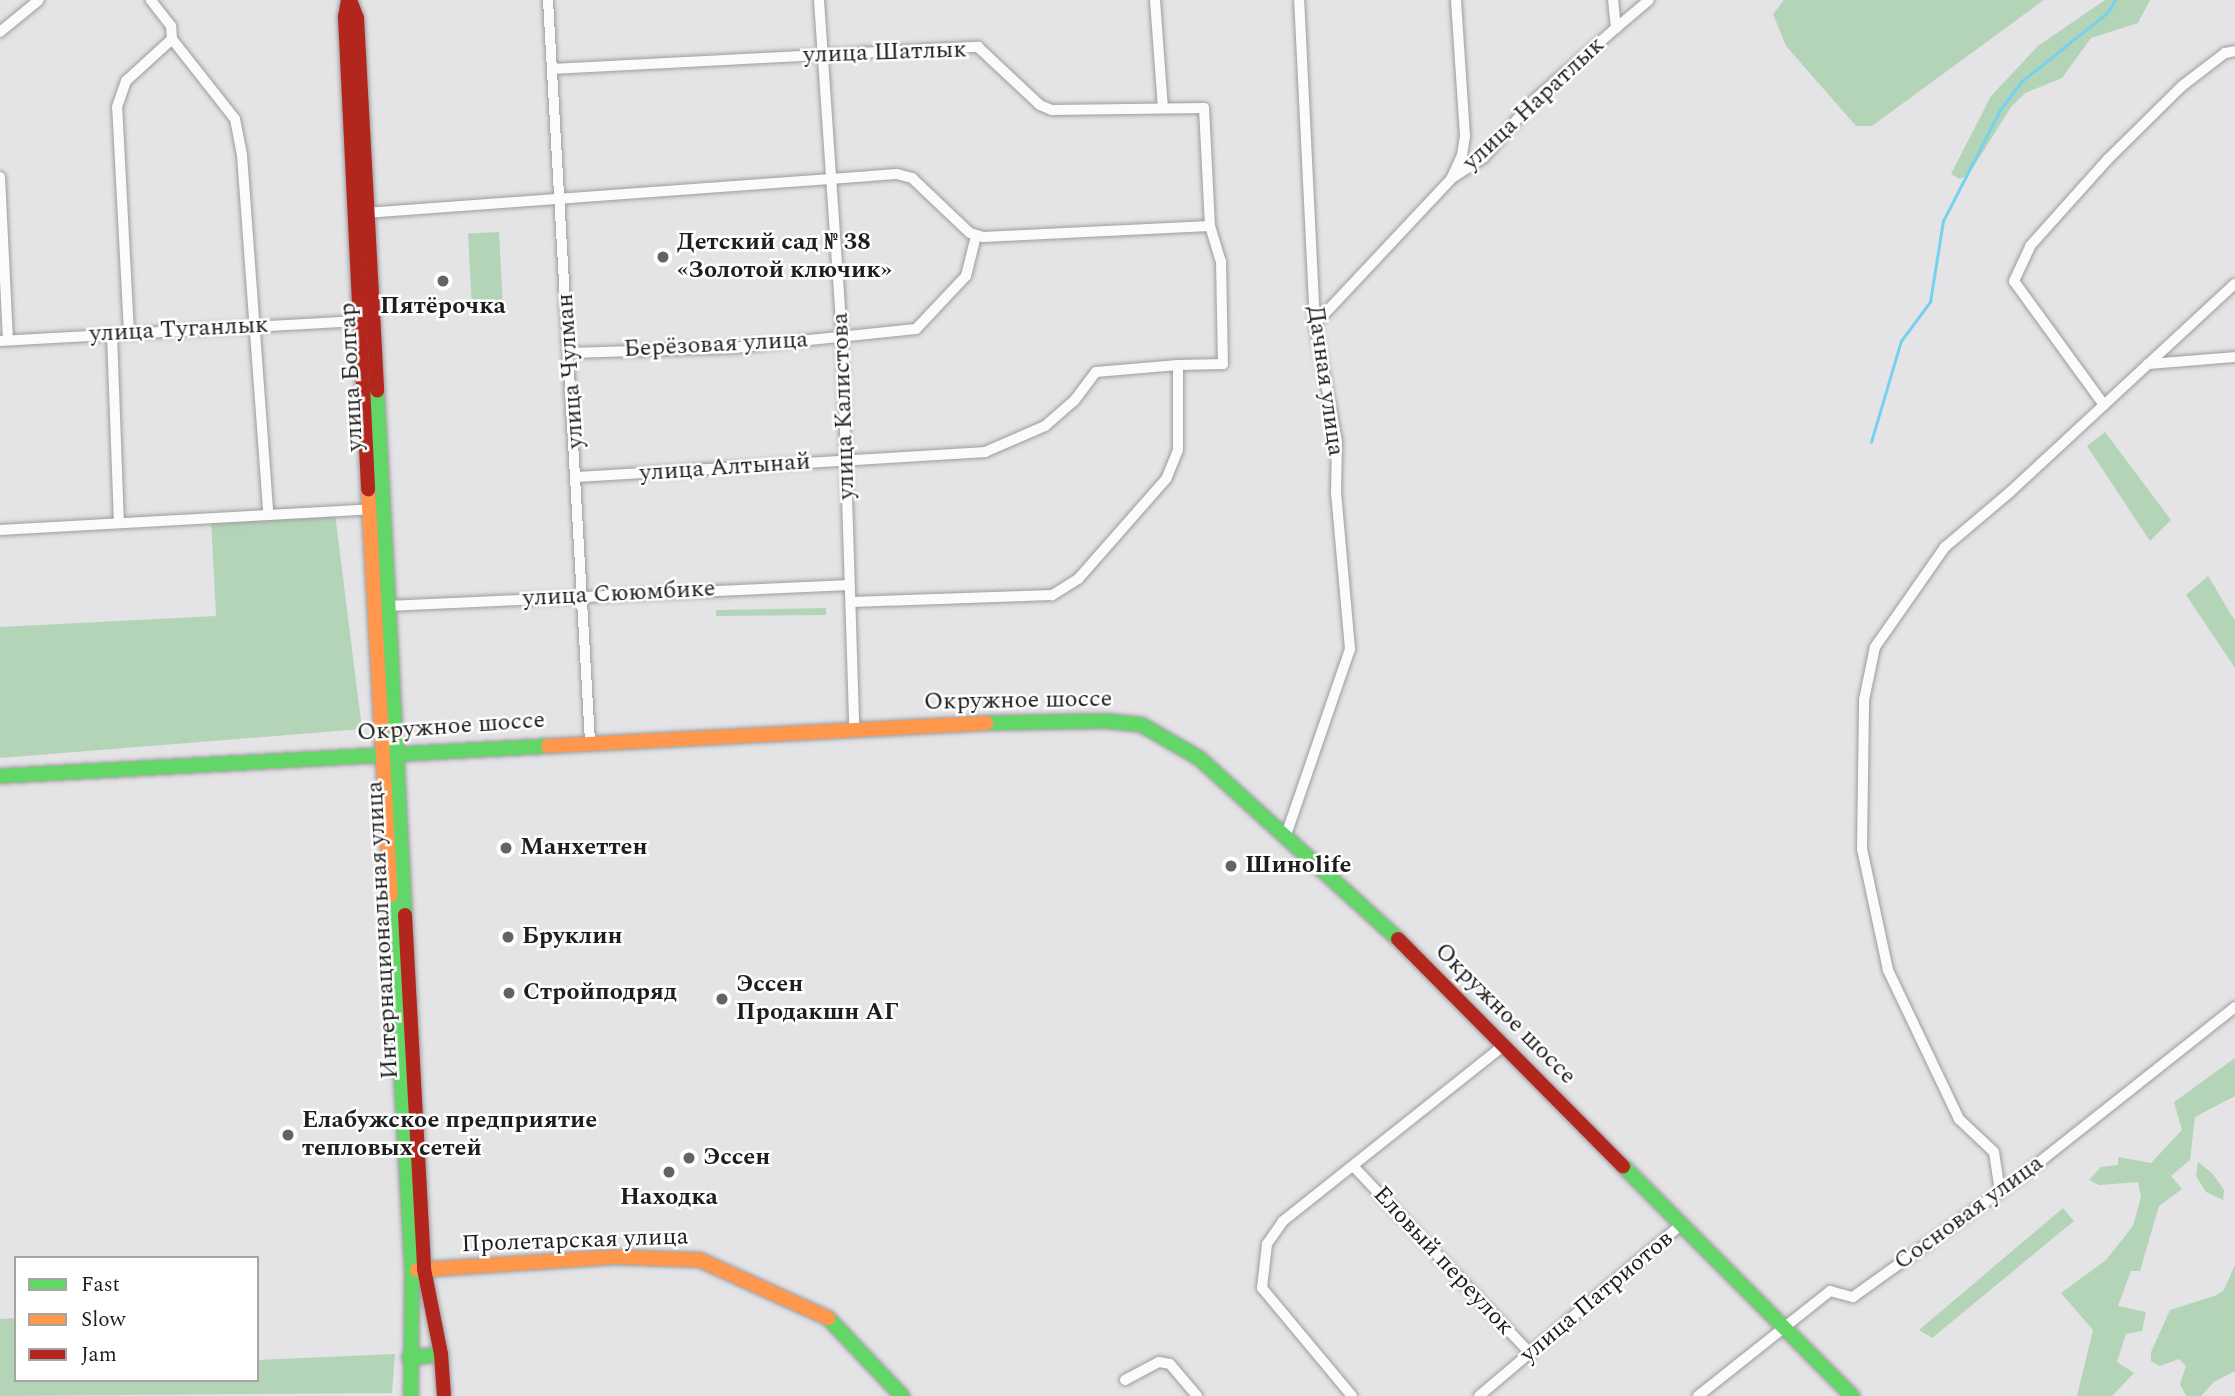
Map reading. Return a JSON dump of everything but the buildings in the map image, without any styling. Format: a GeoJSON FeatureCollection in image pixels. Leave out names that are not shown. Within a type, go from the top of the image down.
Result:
{"type":"FeatureCollection","features":[{"type":"Feature","properties":{"kind":"street"},"geometry":{"type":"LineString","coordinates":[[0,32],[38,0]]}},
{"type":"Feature","properties":{"kind":"street"},"geometry":{"type":"LineString","coordinates":[[151,0],[171,26],[172,39],[235,119],[242,155],[268,512]]}},
{"type":"Feature","properties":{"kind":"street","name":"улица Болгар"},"geometry":{"type":"LineString","coordinates":[[349,0],[357,18],[387,606],[390,754]]}},
{"type":"Feature","properties":{"kind":"street","name":"улица Болгар"},"geometry":{"type":"LineString","coordinates":[[349,0],[345,17],[358,321],[390,754]]}},
{"type":"Feature","properties":{"kind":"street","name":"улица Чулман"},"geometry":{"type":"LineString","coordinates":[[548,0],[578,478],[590,741]]}},
{"type":"Feature","properties":{"kind":"street","name":"улица Калистова"},"geometry":{"type":"LineString","coordinates":[[819,0],[842,337],[855,729]]}},
{"type":"Feature","properties":{"kind":"street"},"geometry":{"type":"LineString","coordinates":[[1155,0],[1163,108]]}},
{"type":"Feature","properties":{"kind":"street","name":"Дачная улица"},"geometry":{"type":"LineString","coordinates":[[1286,835],[1350,649],[1336,493],[1337,442],[1315,324],[1299,0]]}},
{"type":"Feature","properties":{"kind":"street"},"geometry":{"type":"LineString","coordinates":[[1315,324],[1451,179],[1465,136],[1456,0]]}},
{"type":"Feature","properties":{"kind":"street","name":"улица Наратлык"},"geometry":{"type":"LineString","coordinates":[[1613,0],[1616,29]]}},
{"type":"Feature","properties":{"kind":"street","name":"улица Наратлык"},"geometry":{"type":"LineString","coordinates":[[1451,179],[1484,156],[1534,100],[1649,0]]}},
{"type":"Feature","properties":{"kind":"street"},"geometry":{"type":"LineString","coordinates":[[129,333],[118,98],[131,74],[172,39]]}},
{"type":"Feature","properties":{"kind":"street","name":"улица Шатлык"},"geometry":{"type":"LineString","coordinates":[[552,69],[978,47],[1046,108],[1204,108],[1210,226]]}},
{"type":"Feature","properties":{"kind":"street"},"geometry":{"type":"LineString","coordinates":[[2104,405],[2014,281],[2031,246],[2108,159],[2182,86],[2225,53],[2235,51]]}},
{"type":"Feature","properties":{"kind":"street"},"geometry":{"type":"LineString","coordinates":[[365,213],[897,174],[912,178],[976,236],[1210,226]]}},
{"type":"Feature","properties":{"kind":"street"},"geometry":{"type":"LineString","coordinates":[[0,177],[4,340]]}},
{"type":"Feature","properties":{"kind":"street","name":"улица Алтынай"},"geometry":{"type":"LineString","coordinates":[[578,478],[985,452],[1045,426],[1074,401],[1096,372],[1223,364],[1221,261],[1210,226]]}},
{"type":"Feature","properties":{"kind":"street","name":"Берёзовая улица"},"geometry":{"type":"LineString","coordinates":[[569,353],[732,348],[842,337],[923,325],[966,276],[976,236]]}},
{"type":"Feature","properties":{"kind":"street"},"geometry":{"type":"LineString","coordinates":[[2000,1192],[1994,1152],[1959,1119],[1934,1057],[1888,970],[1862,849],[1864,700],[1875,647],[1945,547],[2235,284]]}},
{"type":"Feature","properties":{"kind":"street","name":"улица Туганлык"},"geometry":{"type":"LineString","coordinates":[[4,340],[358,321]]}},
{"type":"Feature","properties":{"kind":"street"},"geometry":{"type":"LineString","coordinates":[[112,334],[118,523]]}},
{"type":"Feature","properties":{"kind":"street"},"geometry":{"type":"LineString","coordinates":[[2148,364],[2235,357]]}},
{"type":"Feature","properties":{"kind":"street"},"geometry":{"type":"LineString","coordinates":[[852,602],[1052,595],[1067,588],[1173,470],[1178,450],[1178,365]]}},
{"type":"Feature","properties":{"kind":"street"},"geometry":{"type":"LineString","coordinates":[[0,530],[268,512],[371,509]]}},
{"type":"Feature","properties":{"kind":"street","name":"улица Сююмбике"},"geometry":{"type":"LineString","coordinates":[[387,606],[850,584]]}},
{"type":"Feature","properties":{"kind":"street","name":"Окружное шоссе"},"geometry":{"type":"LineString","coordinates":[[0,776],[590,741],[855,729],[1075,720],[1142,725],[1199,758],[1353,892],[1852,1396]]}},
{"type":"Feature","properties":{"kind":"street","name":"Интернациональная улица"},"geometry":{"type":"LineString","coordinates":[[390,754],[418,1270],[409,1358],[411,1396]]}},
{"type":"Feature","properties":{"kind":"street","name":"Сосновая улица"},"geometry":{"type":"LineString","coordinates":[[1698,1396],[1830,1291],[1853,1297],[2000,1192],[2235,1007]]}},
{"type":"Feature","properties":{"kind":"street"},"geometry":{"type":"LineString","coordinates":[[1352,1396],[1262,1288],[1262,1258],[1273,1233],[1504,1045]]}},
{"type":"Feature","properties":{"kind":"street","name":"Еловый переулок"},"geometry":{"type":"LineString","coordinates":[[1355,1168],[1531,1354]]}},
{"type":"Feature","properties":{"kind":"street","name":"улица Патриотов"},"geometry":{"type":"LineString","coordinates":[[1479,1396],[1682,1224]]}},
{"type":"Feature","properties":{"kind":"street","name":"Пролетарская улица"},"geometry":{"type":"LineString","coordinates":[[418,1270],[614,1257],[700,1260],[836,1322],[902,1396]]}},
{"type":"Feature","properties":{"kind":"street","name":"Интернациональная улица"},"geometry":{"type":"LineString","coordinates":[[418,1270],[441,1354],[444,1396]]}},
{"type":"Feature","properties":{"kind":"street"},"geometry":{"type":"LineString","coordinates":[[409,1358],[441,1354]]}},
{"type":"Feature","properties":{"kind":"street"},"geometry":{"type":"LineString","coordinates":[[1125,1380],[1159,1362],[1170,1364],[1197,1396]]}},
{"type":"Feature","properties":{"kind":"green space"},"geometry":{"type":"Polygon","coordinates":[[[1784,0],[2044,0],[1872,126],[1856,126],[1786,46],[1773,14],[1784,0]]]}},
{"type":"Feature","properties":{"kind":"green space"},"geometry":{"type":"Polygon","coordinates":[[[2105,0],[2150,0],[2138,23],[2091,38],[2062,78],[2025,93],[2011,107],[1969,174],[1960,179],[1951,174],[1991,96],[2038,46],[2105,0]]]}},
{"type":"Feature","properties":{"kind":"green space"},"geometry":{"type":"Polygon","coordinates":[[[499,232],[503,300],[472,302],[468,234],[499,232]]]}},
{"type":"Feature","properties":{"kind":"green space"},"geometry":{"type":"Polygon","coordinates":[[[2105,432],[2171,520],[2150,541],[2087,446],[2105,432]]]}},
{"type":"Feature","properties":{"kind":"green space"},"geometry":{"type":"Polygon","coordinates":[[[335,513],[362,729],[0,758],[0,627],[216,616],[211,520],[335,513]]]}},
{"type":"Feature","properties":{"kind":"green space"},"geometry":{"type":"Polygon","coordinates":[[[2208,576],[2235,621],[2235,668],[2186,595],[2208,576]]]}},
{"type":"Feature","properties":{"kind":"green space"},"geometry":{"type":"Polygon","coordinates":[[[826,608],[826,615],[716,616],[716,610],[826,608]]]}},
{"type":"Feature","properties":{"kind":"green space"},"geometry":{"type":"Polygon","coordinates":[[[2235,1058],[2235,1096],[2195,1117],[2190,1160],[2171,1176],[2182,1189],[2159,1206],[2140,1271],[2131,1271],[2118,1306],[2146,1312],[2142,1331],[2126,1334],[2117,1362],[2134,1373],[2112,1396],[2077,1396],[2093,1330],[2061,1293],[2106,1260],[2133,1226],[2141,1197],[2138,1182],[2099,1185],[2089,1180],[2101,1167],[2118,1165],[2118,1157],[2151,1163],[2182,1130],[2174,1102],[2235,1058]]]}},
{"type":"Feature","properties":{"kind":"green space"},"geometry":{"type":"Polygon","coordinates":[[[2198,1162],[2213,1174],[2224,1190],[2223,1200],[2206,1192],[2196,1176],[2198,1162]]]}},
{"type":"Feature","properties":{"kind":"green space"},"geometry":{"type":"Polygon","coordinates":[[[2063,1208],[2074,1221],[1932,1338],[1919,1330],[2063,1208]]]}},
{"type":"Feature","properties":{"kind":"green space"},"geometry":{"type":"Polygon","coordinates":[[[2235,1265],[2235,1371],[2214,1382],[2201,1396],[2186,1396],[2180,1384],[2186,1366],[2179,1359],[2160,1366],[2151,1361],[2151,1352],[2170,1310],[2217,1295],[2224,1290],[2235,1265]]]}},
{"type":"Feature","properties":{"kind":"green space"},"geometry":{"type":"Polygon","coordinates":[[[14,1318],[14,1382],[259,1382],[259,1360],[395,1354],[392,1393],[0,1396],[0,1319],[14,1318]]]}},
{"type":"Feature","properties":{"kind":"waterway"},"geometry":{"type":"LineString","coordinates":[[1871,442],[1901,341],[1930,302],[1943,221],[2000,110],[2022,81],[2108,12],[2115,0]]}},
{"type":"Feature","properties":{"kind":"traffic: fast"},"geometry":{"type":"LineString","coordinates":[[377,390],[405,915]]}},
{"type":"Feature","properties":{"kind":"traffic: fast"},"geometry":{"type":"LineString","coordinates":[[986,723],[1106,721],[1142,725],[1199,758],[1398,939]]}},
{"type":"Feature","properties":{"kind":"traffic: fast"},"geometry":{"type":"LineString","coordinates":[[0,776],[548,746]]}},
{"type":"Feature","properties":{"kind":"traffic: fast"},"geometry":{"type":"LineString","coordinates":[[391,895],[412,1270],[411,1396]]}},
{"type":"Feature","properties":{"kind":"traffic: fast"},"geometry":{"type":"LineString","coordinates":[[1623,1166],[1852,1396]]}},
{"type":"Feature","properties":{"kind":"traffic: fast"},"geometry":{"type":"LineString","coordinates":[[828,1318],[902,1396]]}},
{"type":"Feature","properties":{"kind":"traffic: fast"},"geometry":{"type":"LineString","coordinates":[[409,1358],[441,1354]]}},
{"type":"Feature","properties":{"kind":"traffic: slow"},"geometry":{"type":"LineString","coordinates":[[368,489],[391,895]]}},
{"type":"Feature","properties":{"kind":"traffic: slow"},"geometry":{"type":"LineString","coordinates":[[548,746],[986,723]]}},
{"type":"Feature","properties":{"kind":"traffic: slow"},"geometry":{"type":"LineString","coordinates":[[417,1270],[614,1257],[700,1260],[828,1318]]}},
{"type":"Feature","properties":{"kind":"traffic: jam"},"geometry":{"type":"LineString","coordinates":[[348,0],[345,17],[368,489]]}},
{"type":"Feature","properties":{"kind":"traffic: jam"},"geometry":{"type":"LineString","coordinates":[[350,0],[357,18],[377,390]]}},
{"type":"Feature","properties":{"kind":"traffic: jam"},"geometry":{"type":"LineString","coordinates":[[405,915],[424,1269],[441,1354],[444,1396]]}},
{"type":"Feature","properties":{"kind":"traffic: jam"},"geometry":{"type":"LineString","coordinates":[[1398,939],[1623,1166]]}},
{"type":"Feature","properties":{"kind":"place","name":"Детский сад № 38 «Золотой ключик»"},"geometry":{"type":"Point","coordinates":[663,257]}},
{"type":"Feature","properties":{"kind":"place","name":"Пятёрочка"},"geometry":{"type":"Point","coordinates":[443,281]}},
{"type":"Feature","properties":{"kind":"place","name":"Манхеттен"},"geometry":{"type":"Point","coordinates":[506,848]}},
{"type":"Feature","properties":{"kind":"place","name":"Шиноlife"},"geometry":{"type":"Point","coordinates":[1231,866]}},
{"type":"Feature","properties":{"kind":"place","name":"Бруклин"},"geometry":{"type":"Point","coordinates":[508,937]}},
{"type":"Feature","properties":{"kind":"place","name":"Стройподряд"},"geometry":{"type":"Point","coordinates":[509,993]}},
{"type":"Feature","properties":{"kind":"place","name":"Эссен Продакшн АГ"},"geometry":{"type":"Point","coordinates":[722,999]}},
{"type":"Feature","properties":{"kind":"place","name":"Елабужское предприятие тепловых сетей"},"geometry":{"type":"Point","coordinates":[288,1135]}},
{"type":"Feature","properties":{"kind":"place","name":"Эссен"},"geometry":{"type":"Point","coordinates":[689,1158]}},
{"type":"Feature","properties":{"kind":"place","name":"Находка"},"geometry":{"type":"Point","coordinates":[669,1172]}}]}
